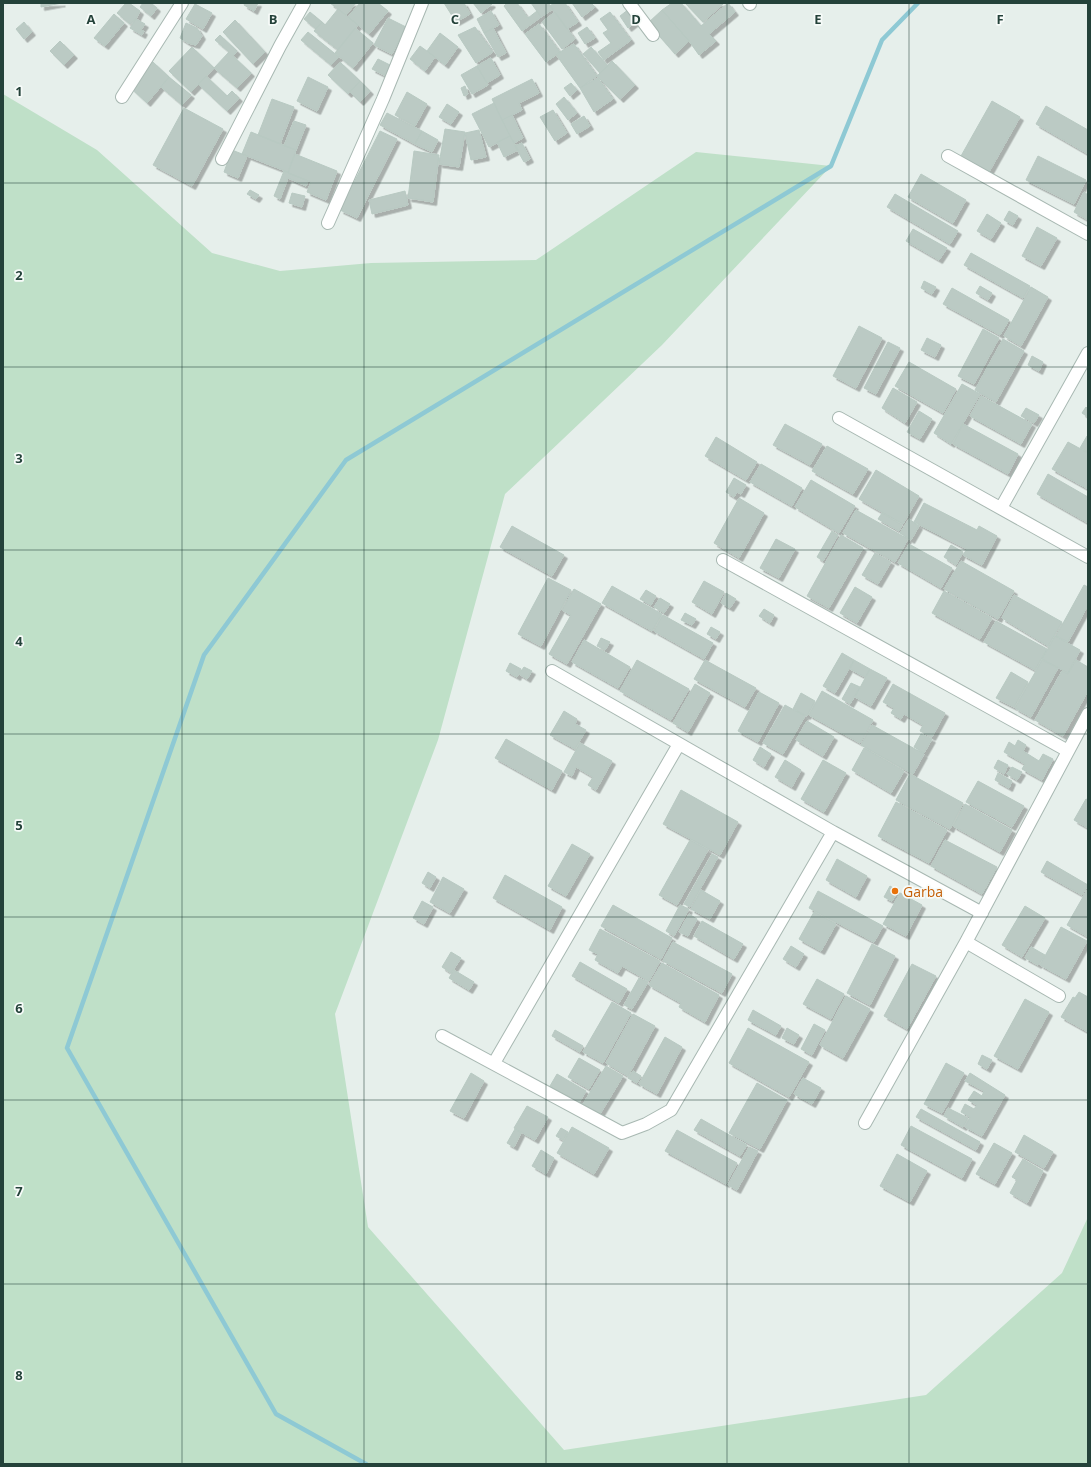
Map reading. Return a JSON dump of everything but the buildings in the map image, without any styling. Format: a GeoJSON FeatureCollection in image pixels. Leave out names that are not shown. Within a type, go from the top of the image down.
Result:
{"type":"FeatureCollection","features":[{"type":"Feature","properties":{"kind":"street"},"geometry":{"type":"LineString","coordinates":[[122,96],[182,3]]}},
{"type":"Feature","properties":{"kind":"street"},"geometry":{"type":"LineString","coordinates":[[222,159],[280,46],[304,3]]}},
{"type":"Feature","properties":{"kind":"street"},"geometry":{"type":"LineString","coordinates":[[628,3],[653,36]]}},
{"type":"Feature","properties":{"kind":"street"},"geometry":{"type":"LineString","coordinates":[[328,223],[383,99],[419,5]]}},
{"type":"Feature","properties":{"kind":"street"},"geometry":{"type":"LineString","coordinates":[[948,156],[1088,234]]}},
{"type":"Feature","properties":{"kind":"street"},"geometry":{"type":"LineString","coordinates":[[1001,508],[1088,353]]}},
{"type":"Feature","properties":{"kind":"street"},"geometry":{"type":"LineString","coordinates":[[839,418],[1088,557]]}},
{"type":"Feature","properties":{"kind":"street"},"geometry":{"type":"LineString","coordinates":[[723,560],[1068,751]]}},
{"type":"Feature","properties":{"kind":"street"},"geometry":{"type":"LineString","coordinates":[[552,671],[833,832],[982,913]]}},
{"type":"Feature","properties":{"kind":"street"},"geometry":{"type":"LineString","coordinates":[[865,1123],[982,913],[1088,714]]}},
{"type":"Feature","properties":{"kind":"street"},"geometry":{"type":"LineString","coordinates":[[494,1063],[679,744]]}},
{"type":"Feature","properties":{"kind":"street"},"geometry":{"type":"LineString","coordinates":[[442,1036],[622,1133],[646,1124],[671,1110],[833,832]]}},
{"type":"Feature","properties":{"kind":"street"},"geometry":{"type":"LineString","coordinates":[[966,942],[1059,996]]}},
{"type":"Feature","properties":{"kind":"green space"},"geometry":{"type":"Polygon","coordinates":[[[3,94],[97,150],[212,253],[280,271],[371,263],[536,260],[696,152],[831,166],[662,345],[505,494],[438,740],[335,1014],[368,1227],[564,1450],[926,1395],[1062,1273],[1088,1217],[1088,1464],[3,1464],[3,94]]]}},
{"type":"Feature","properties":{"kind":"waterway"},"geometry":{"type":"LineString","coordinates":[[366,1464],[276,1414],[67,1048],[204,655],[346,460],[831,166],[882,40],[918,3]]}},
{"type":"Feature","properties":{"kind":"place","name":"Garba"},"geometry":{"type":"Point","coordinates":[895,891]}}]}
